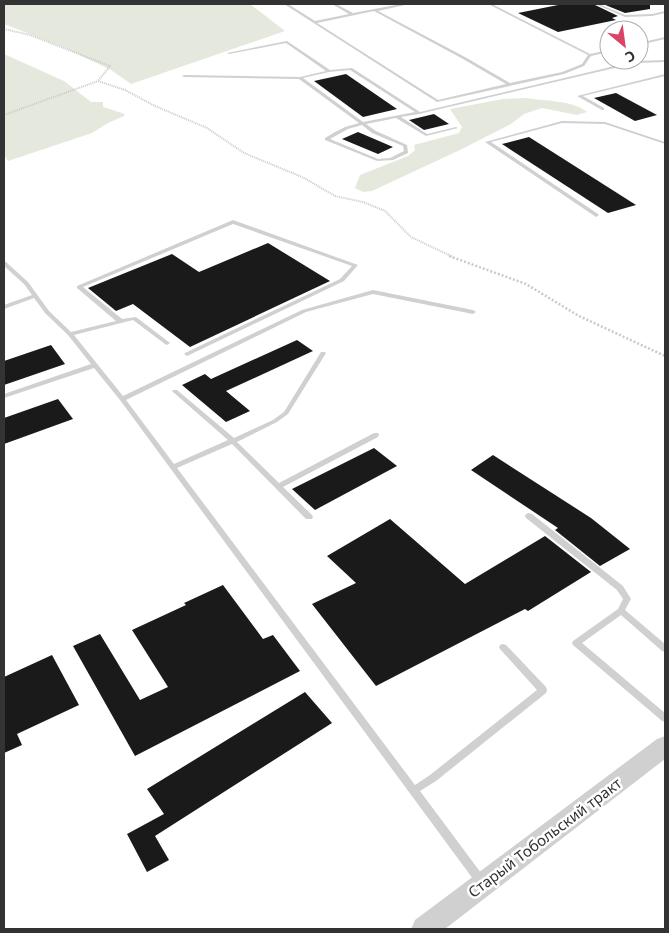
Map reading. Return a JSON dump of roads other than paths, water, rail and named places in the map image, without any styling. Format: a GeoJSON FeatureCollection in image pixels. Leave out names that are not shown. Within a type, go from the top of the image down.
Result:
{"type":"FeatureCollection","features":[{"type":"Feature","properties":{"kind":"street","name":"Старый Тобольский тракт"},"geometry":{"type":"LineString","coordinates":[[424,929],[665,746]]}},
{"type":"Feature","properties":{"kind":"lane"},"geometry":{"type":"LineString","coordinates":[[286,4],[437,101],[570,70],[583,65],[590,55],[599,53]]}},
{"type":"Feature","properties":{"kind":"lane"},"geometry":{"type":"LineString","coordinates":[[334,4],[353,15]]}},
{"type":"Feature","properties":{"kind":"lane"},"geometry":{"type":"LineString","coordinates":[[315,22],[405,4]]}},
{"type":"Feature","properties":{"kind":"lane"},"geometry":{"type":"LineString","coordinates":[[490,4],[590,55]]}},
{"type":"Feature","properties":{"kind":"lane"},"geometry":{"type":"LineString","coordinates":[[597,4],[625,16],[652,15],[665,12]]}},
{"type":"Feature","properties":{"kind":"lane"},"geometry":{"type":"LineString","coordinates":[[374,10],[510,85]]}},
{"type":"Feature","properties":{"kind":"lane"},"geometry":{"type":"LineString","coordinates":[[649,42],[665,38]]}},
{"type":"Feature","properties":{"kind":"lane"},"geometry":{"type":"LineString","coordinates":[[229,53],[287,42],[329,71]]}},
{"type":"Feature","properties":{"kind":"lane"},"geometry":{"type":"LineString","coordinates":[[300,78],[364,124],[374,132],[405,145],[406,152],[391,159],[377,160],[327,139],[337,131],[364,124],[636,62],[665,61]]}},
{"type":"Feature","properties":{"kind":"lane"},"geometry":{"type":"LineString","coordinates":[[184,76],[300,78],[329,71],[350,69],[419,113]]}},
{"type":"Feature","properties":{"kind":"lane"},"geometry":{"type":"LineString","coordinates":[[603,109],[579,96],[665,75]]}},
{"type":"Feature","properties":{"kind":"lane"},"geometry":{"type":"LineString","coordinates":[[398,117],[426,135],[456,128]]}},
{"type":"Feature","properties":{"kind":"lane"},"geometry":{"type":"LineString","coordinates":[[596,216],[487,142],[562,122],[605,123],[665,143]]}},
{"type":"Feature","properties":{"kind":"lane"},"geometry":{"type":"LineString","coordinates":[[120,321],[79,287],[234,222],[355,266],[342,280],[187,354]]}},
{"type":"Feature","properties":{"kind":"lane"},"geometry":{"type":"LineString","coordinates":[[4,263],[26,283],[122,399],[484,885]]}},
{"type":"Feature","properties":{"kind":"lane"},"geometry":{"type":"LineString","coordinates":[[122,399],[304,311],[373,292],[473,312]]}},
{"type":"Feature","properties":{"kind":"lane"},"geometry":{"type":"LineString","coordinates":[[4,307],[35,296]]}},
{"type":"Feature","properties":{"kind":"lane"},"geometry":{"type":"LineString","coordinates":[[70,334],[134,318],[167,343]]}},
{"type":"Feature","properties":{"kind":"lane"},"geometry":{"type":"LineString","coordinates":[[172,467],[233,441],[275,421],[286,413],[323,353]]}},
{"type":"Feature","properties":{"kind":"lane"},"geometry":{"type":"LineString","coordinates":[[4,396],[95,365]]}},
{"type":"Feature","properties":{"kind":"lane"},"geometry":{"type":"LineString","coordinates":[[175,391],[233,441],[309,517]]}},
{"type":"Feature","properties":{"kind":"lane"},"geometry":{"type":"LineString","coordinates":[[278,486],[376,435]]}},
{"type":"Feature","properties":{"kind":"lane"},"geometry":{"type":"LineString","coordinates":[[529,516],[620,588],[626,599],[621,611],[576,643],[665,718]]}},
{"type":"Feature","properties":{"kind":"lane"},"geometry":{"type":"LineString","coordinates":[[621,611],[665,649]]}},
{"type":"Feature","properties":{"kind":"lane"},"geometry":{"type":"LineString","coordinates":[[414,790],[433,778],[542,690],[503,647]]}}]}
